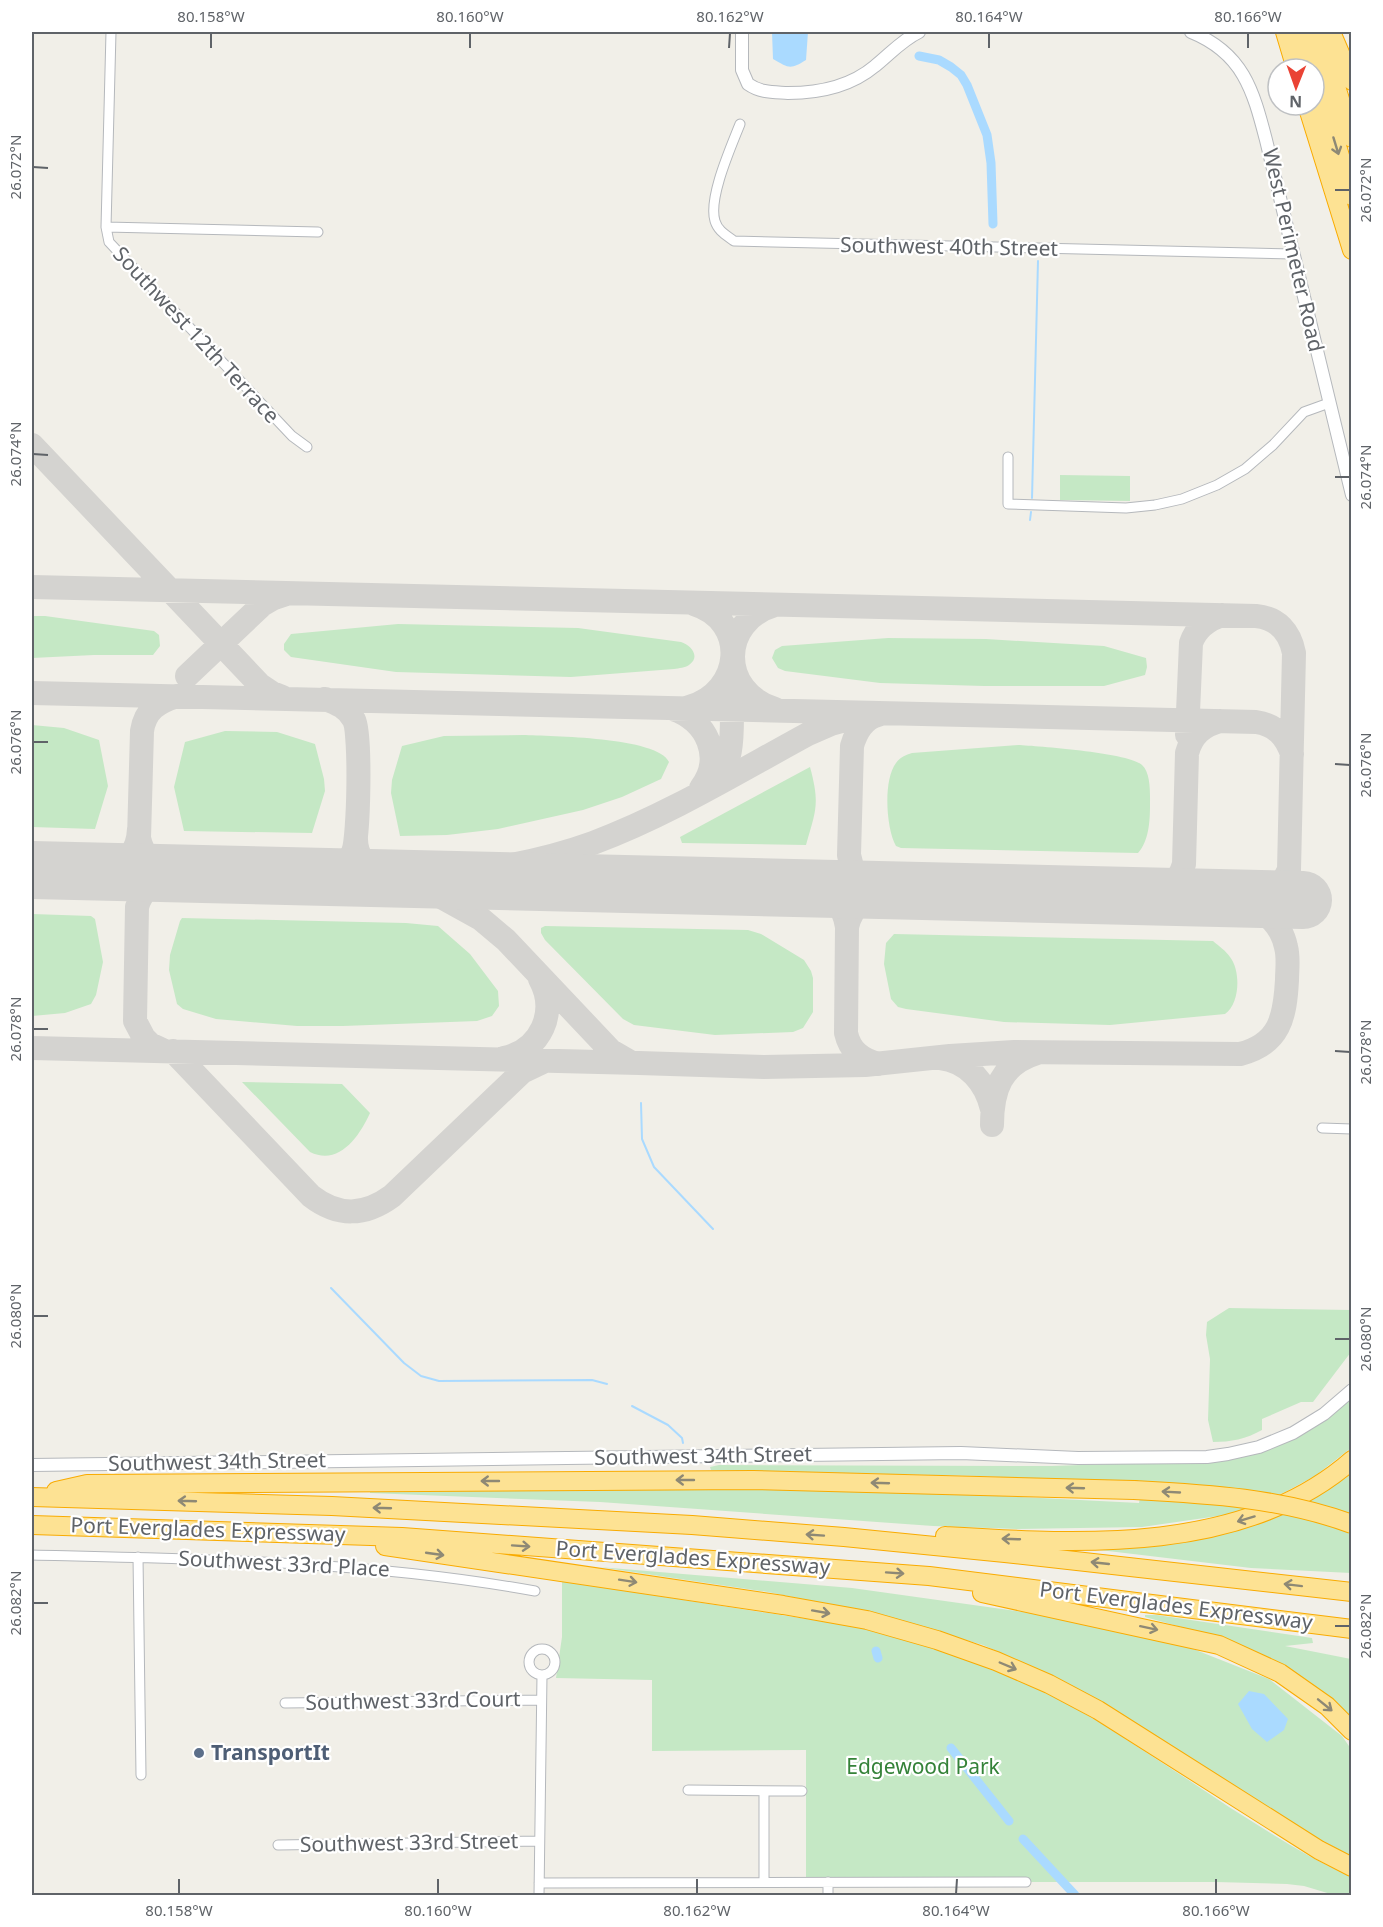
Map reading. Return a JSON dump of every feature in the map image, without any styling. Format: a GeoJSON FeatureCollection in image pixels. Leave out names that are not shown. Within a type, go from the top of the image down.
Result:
{"type":"FeatureCollection","features":[{"type":"Feature","properties":{"kind":"highway"},"geometry":{"type":"LineString","coordinates":[[1285,32],[1292,57]]}},
{"type":"Feature","properties":{"kind":"highway"},"geometry":{"type":"LineString","coordinates":[[1303,32],[1310,57]]}},
{"type":"Feature","properties":{"kind":"highway"},"geometry":{"type":"LineString","coordinates":[[1319,32],[1352,138]]}},
{"type":"Feature","properties":{"kind":"highway"},"geometry":{"type":"LineString","coordinates":[[1328,32],[1352,81]]}},
{"type":"Feature","properties":{"kind":"highway"},"geometry":{"type":"LineString","coordinates":[[1328,32],[1352,114]]}},
{"type":"Feature","properties":{"kind":"highway"},"geometry":{"type":"LineString","coordinates":[[1326,109],[1352,196]]}},
{"type":"Feature","properties":{"kind":"highway"},"geometry":{"type":"LineString","coordinates":[[1311,117],[1352,250]]}},
{"type":"Feature","properties":{"kind":"highway"},"geometry":{"type":"LineString","coordinates":[[844,1537],[910,1533],[1047,1540],[1116,1539],[1170,1535],[1226,1525],[1261,1514],[1298,1497],[1352,1460]]}},
{"type":"Feature","properties":{"kind":"highway"},"geometry":{"type":"LineString","coordinates":[[34,1497],[87,1484],[753,1480],[1208,1494],[1256,1500],[1320,1514],[1352,1524]]}},
{"type":"Feature","properties":{"kind":"highway","name":"Port Everglades Expressway"},"geometry":{"type":"LineString","coordinates":[[34,1497],[425,1510],[630,1521],[844,1537],[1352,1592]]}},
{"type":"Feature","properties":{"kind":"highway","name":"Port Everglades Expressway"},"geometry":{"type":"LineString","coordinates":[[33,1526],[402,1537],[929,1576],[1352,1629]]}},
{"type":"Feature","properties":{"kind":"highway"},"geometry":{"type":"LineString","coordinates":[[337,1534],[396,1548],[783,1605],[867,1620],[938,1640],[996,1661],[1049,1684],[1098,1710],[1319,1850],[1352,1867]]}},
{"type":"Feature","properties":{"kind":"highway"},"geometry":{"type":"LineString","coordinates":[[929,1576],[955,1587],[1219,1645],[1280,1673],[1328,1706],[1352,1731]]}},
{"type":"Feature","properties":{"kind":"street","name":"Southwest 12th Terrace"},"geometry":{"type":"LineString","coordinates":[[111,32],[106,227],[109,242],[292,436],[307,447]]}},
{"type":"Feature","properties":{"kind":"street"},"geometry":{"type":"LineString","coordinates":[[742,32],[742,70],[748,84],[759,90],[771,92],[805,93],[830,89],[862,75],[899,44],[919,32]]}},
{"type":"Feature","properties":{"kind":"street","name":"West Perimeter Road"},"geometry":{"type":"LineString","coordinates":[[1191,32],[1205,38],[1227,54],[1250,84],[1266,140],[1352,495]]}},
{"type":"Feature","properties":{"kind":"street","name":"Southwest 40th Street"},"geometry":{"type":"LineString","coordinates":[[740,124],[716,190],[714,220],[720,231],[734,241],[1293,254]]}},
{"type":"Feature","properties":{"kind":"street"},"geometry":{"type":"LineString","coordinates":[[106,227],[318,232]]}},
{"type":"Feature","properties":{"kind":"street"},"geometry":{"type":"LineString","coordinates":[[1008,457],[1008,504],[1125,508],[1155,505],[1182,499],[1217,485],[1245,469],[1273,445],[1304,412],[1329,403]]}},
{"type":"Feature","properties":{"kind":"street"},"geometry":{"type":"LineString","coordinates":[[1322,1128],[1352,1129]]}},
{"type":"Feature","properties":{"kind":"street","name":"Southwest 34th Street"},"geometry":{"type":"LineString","coordinates":[[33,1465],[961,1453],[1067,1458],[1207,1457],[1249,1450],[1293,1433],[1324,1414],[1352,1390]]}},
{"type":"Feature","properties":{"kind":"street","name":"Southwest 33rd Place"},"geometry":{"type":"LineString","coordinates":[[32,1555],[220,1559],[380,1569],[478,1580],[535,1591]]}},
{"type":"Feature","properties":{"kind":"street"},"geometry":{"type":"LineString","coordinates":[[138,1557],[141,1775]]}},
{"type":"Feature","properties":{"kind":"street"},"geometry":{"type":"LineString","coordinates":[[539,1896],[542,1675]]}},
{"type":"Feature","properties":{"kind":"street","name":"Southwest 33rd Court"},"geometry":{"type":"LineString","coordinates":[[285,1703],[542,1700]]}},
{"type":"Feature","properties":{"kind":"street"},"geometry":{"type":"LineString","coordinates":[[688,1790],[802,1791]]}},
{"type":"Feature","properties":{"kind":"street"},"geometry":{"type":"LineString","coordinates":[[764,1791],[764,1882]]}},
{"type":"Feature","properties":{"kind":"street","name":"Southwest 33rd Street"},"geometry":{"type":"LineString","coordinates":[[278,1845],[539,1841]]}},
{"type":"Feature","properties":{"kind":"street"},"geometry":{"type":"LineString","coordinates":[[828,1882],[828,1896]]}},
{"type":"Feature","properties":{"kind":"street"},"geometry":{"type":"LineString","coordinates":[[539,1883],[1026,1882]]}},
{"type":"Feature","properties":{"kind":"green space"},"geometry":{"type":"Polygon","coordinates":[[[1060,475],[1130,476],[1130,501],[1060,500],[1060,475]]]}},
{"type":"Feature","properties":{"kind":"green space"},"geometry":{"type":"Polygon","coordinates":[[[32,616],[154,631],[159,635],[160,646],[153,655],[32,658],[32,616]]]}},
{"type":"Feature","properties":{"kind":"green space"},"geometry":{"type":"Polygon","coordinates":[[[398,624],[578,628],[681,642],[691,648],[694,658],[693,662],[687,666],[674,669],[571,677],[396,672],[291,657],[284,650],[284,644],[291,634],[398,624]]]}},
{"type":"Feature","properties":{"kind":"green space"},"geometry":{"type":"Polygon","coordinates":[[[888,638],[986,639],[1104,646],[1146,658],[1147,667],[1145,675],[1104,686],[984,686],[880,683],[785,671],[778,668],[772,658],[775,650],[782,646],[888,638]]]}},
{"type":"Feature","properties":{"kind":"green space"},"geometry":{"type":"Polygon","coordinates":[[[32,725],[64,728],[99,740],[108,786],[95,829],[32,827],[32,725]]]}},
{"type":"Feature","properties":{"kind":"green space"},"geometry":{"type":"Polygon","coordinates":[[[225,731],[277,732],[315,744],[325,791],[312,833],[184,831],[174,787],[185,742],[225,731]]]}},
{"type":"Feature","properties":{"kind":"green space"},"geometry":{"type":"Polygon","coordinates":[[[444,736],[578,737],[625,743],[645,747],[661,754],[669,762],[661,779],[622,797],[583,810],[498,829],[447,835],[400,836],[391,793],[392,780],[402,746],[444,736]]]}},
{"type":"Feature","properties":{"kind":"green space"},"geometry":{"type":"Polygon","coordinates":[[[1018,745],[1103,754],[1142,765],[1147,773],[1149,784],[1150,818],[1147,837],[1138,853],[901,848],[896,846],[890,828],[887,804],[889,781],[899,759],[912,753],[1018,745]]]}},
{"type":"Feature","properties":{"kind":"green space"},"geometry":{"type":"Polygon","coordinates":[[[810,767],[816,807],[806,845],[682,843],[680,837],[810,767]]]}},
{"type":"Feature","properties":{"kind":"green space"},"geometry":{"type":"Polygon","coordinates":[[[32,914],[91,916],[95,919],[103,962],[96,995],[91,1004],[65,1013],[32,1016],[32,914]]]}},
{"type":"Feature","properties":{"kind":"green space"},"geometry":{"type":"Polygon","coordinates":[[[182,918],[406,923],[438,926],[470,954],[498,991],[499,1006],[492,1016],[477,1021],[297,1026],[216,1019],[183,1009],[177,1004],[169,970],[170,955],[182,918]]]}},
{"type":"Feature","properties":{"kind":"green space"},"geometry":{"type":"Polygon","coordinates":[[[545,926],[748,930],[761,934],[804,960],[813,978],[813,1012],[803,1028],[793,1032],[715,1035],[634,1025],[623,1019],[545,940],[541,928],[545,926]]]}},
{"type":"Feature","properties":{"kind":"green space"},"geometry":{"type":"Polygon","coordinates":[[[894,934],[1213,941],[1234,963],[1237,979],[1236,995],[1234,1003],[1225,1014],[1110,1025],[1004,1022],[906,1009],[898,1007],[891,999],[884,964],[886,943],[894,934]]]}},
{"type":"Feature","properties":{"kind":"green space"},"geometry":{"type":"Polygon","coordinates":[[[242,1082],[342,1084],[370,1113],[354,1140],[347,1147],[330,1155],[320,1155],[310,1152],[242,1082]]]}},
{"type":"Feature","properties":{"kind":"green space"},"geometry":{"type":"Polygon","coordinates":[[[1229,1308],[1351,1310],[1351,1352],[1313,1402],[1301,1402],[1262,1419],[1262,1430],[1250,1436],[1232,1441],[1213,1442],[1208,1420],[1210,1359],[1206,1335],[1207,1322],[1229,1308]]]}},
{"type":"Feature","properties":{"kind":"green space"},"geometry":{"type":"Polygon","coordinates":[[[1351,1393],[1351,1448],[1315,1476],[1285,1492],[1232,1514],[1142,1527],[1017,1529],[933,1526],[600,1502],[370,1493],[370,1488],[621,1486],[885,1490],[1139,1503],[1143,1481],[711,1470],[710,1467],[719,1465],[1052,1466],[1229,1460],[1270,1449],[1351,1393]]]}},
{"type":"Feature","properties":{"kind":"green space"},"geometry":{"type":"Polygon","coordinates":[[[1351,1473],[1351,1573],[1251,1568],[1091,1549],[1163,1544],[1226,1534],[1308,1498],[1346,1478],[1351,1473]]]}},
{"type":"Feature","properties":{"kind":"green space"},"geometry":{"type":"Polygon","coordinates":[[[599,1567],[852,1588],[1030,1613],[1173,1641],[1269,1679],[1342,1736],[1351,1749],[1351,1856],[1270,1813],[1127,1717],[1120,1716],[1048,1674],[983,1645],[880,1615],[768,1592],[599,1567]]]}},
{"type":"Feature","properties":{"kind":"green space","name":"Edgewood Park"},"geometry":{"type":"Polygon","coordinates":[[[562,1581],[858,1627],[921,1644],[983,1665],[1042,1691],[1099,1722],[1274,1835],[1319,1862],[1351,1877],[1351,1895],[1334,1895],[1304,1886],[1287,1884],[1216,1882],[806,1882],[806,1750],[652,1751],[652,1680],[556,1678],[562,1637],[562,1581]]]}},
{"type":"Feature","properties":{"kind":"green space"},"geometry":{"type":"Polygon","coordinates":[[[1145,1615],[1312,1638],[1313,1643],[1285,1646],[1351,1659],[1351,1722],[1319,1690],[1273,1659],[1145,1617],[1145,1615]]]}},
{"type":"Feature","properties":{"kind":"water"},"geometry":{"type":"Polygon","coordinates":[[[772,32],[808,32],[806,60],[790,67],[773,59],[772,32]]]}},
{"type":"Feature","properties":{"kind":"water"},"geometry":{"type":"Polygon","coordinates":[[[1249,1691],[1264,1694],[1288,1719],[1284,1730],[1267,1742],[1252,1729],[1238,1704],[1249,1691]]]}},
{"type":"Feature","properties":{"kind":"waterway"},"geometry":{"type":"LineString","coordinates":[[919,56],[939,60],[951,67],[961,75],[967,85],[987,135],[991,163],[993,224]]}},
{"type":"Feature","properties":{"kind":"waterway"},"geometry":{"type":"LineString","coordinates":[[1032,498],[1038,261]]}},
{"type":"Feature","properties":{"kind":"waterway"},"geometry":{"type":"LineString","coordinates":[[1030,520],[1031,512]]}},
{"type":"Feature","properties":{"kind":"waterway"},"geometry":{"type":"LineString","coordinates":[[641,1103],[642,1139],[654,1167],[713,1229]]}},
{"type":"Feature","properties":{"kind":"waterway"},"geometry":{"type":"LineString","coordinates":[[331,1288],[404,1363],[421,1376],[439,1381],[592,1380],[607,1384]]}},
{"type":"Feature","properties":{"kind":"waterway"},"geometry":{"type":"LineString","coordinates":[[632,1406],[668,1425],[682,1438],[683,1443]]}},
{"type":"Feature","properties":{"kind":"waterway"},"geometry":{"type":"LineString","coordinates":[[876,1651],[878,1658]]}},
{"type":"Feature","properties":{"kind":"waterway"},"geometry":{"type":"LineString","coordinates":[[951,1748],[1009,1821]]}},
{"type":"Feature","properties":{"kind":"waterway"},"geometry":{"type":"LineString","coordinates":[[1023,1839],[1075,1895]]}},
{"type":"Feature","properties":{"kind":"taxiway"},"geometry":{"type":"LineString","coordinates":[[32,445],[260,685],[282,697]]}},
{"type":"Feature","properties":{"kind":"taxiway"},"geometry":{"type":"LineString","coordinates":[[32,587],[1264,617],[1282,627],[1294,653],[1289,870],[1283,881],[1269,893],[1252,898],[1220,899]]}},
{"type":"Feature","properties":{"kind":"taxiway"},"geometry":{"type":"LineString","coordinates":[[187,676],[262,605],[286,594]]}},
{"type":"Feature","properties":{"kind":"taxiway"},"geometry":{"type":"LineString","coordinates":[[689,707],[707,699],[720,687],[729,672],[732,656],[731,640],[724,625],[712,613],[694,604]]}},
{"type":"Feature","properties":{"kind":"taxiway"},"geometry":{"type":"LineString","coordinates":[[775,605],[757,613],[744,626],[736,640],[733,657],[736,673],[744,688],[757,700],[775,709]]}},
{"type":"Feature","properties":{"kind":"taxiway"},"geometry":{"type":"LineString","coordinates":[[1187,735],[1191,643],[1203,625],[1222,615]]}},
{"type":"Feature","properties":{"kind":"taxiway"},"geometry":{"type":"LineString","coordinates":[[32,693],[1256,722],[1263,723],[1279,732],[1287,742],[1292,754]]}},
{"type":"Feature","properties":{"kind":"taxiway"},"geometry":{"type":"LineString","coordinates":[[713,785],[721,775],[729,754],[732,730],[732,693]]}},
{"type":"Feature","properties":{"kind":"taxiway"},"geometry":{"type":"LineString","coordinates":[[170,873],[150,860],[139,838],[142,731],[149,712],[164,701],[177,696]]}},
{"type":"Feature","properties":{"kind":"taxiway"},"geometry":{"type":"LineString","coordinates":[[322,877],[344,865],[353,852],[357,827],[358,786],[358,744],[354,720],[342,706],[325,699]]}},
{"type":"Feature","properties":{"kind":"taxiway"},"geometry":{"type":"LineString","coordinates":[[673,709],[685,714],[695,722],[708,741],[711,765],[701,788]]}},
{"type":"Feature","properties":{"kind":"taxiway"},"geometry":{"type":"LineString","coordinates":[[878,715],[861,727],[852,746],[849,855],[852,867],[866,883],[878,888],[901,891]]}},
{"type":"Feature","properties":{"kind":"taxiway"},"geometry":{"type":"LineString","coordinates":[[424,879],[530,861],[593,843],[676,806],[808,734],[853,718]]}},
{"type":"Feature","properties":{"kind":"taxiway"},"geometry":{"type":"LineString","coordinates":[[1143,897],[1169,887],[1181,871],[1184,864],[1187,753],[1199,732],[1220,721]]}},
{"type":"Feature","properties":{"kind":"taxiway"},"geometry":{"type":"LineString","coordinates":[[105,872],[130,856],[136,845],[139,829]]}},
{"type":"Feature","properties":{"kind":"taxiway"},"geometry":{"type":"LineString","coordinates":[[356,836],[356,843],[363,861],[383,878]]}},
{"type":"Feature","properties":{"kind":"taxiway"},"geometry":{"type":"LineString","coordinates":[[165,1051],[150,1044],[135,1021],[137,907],[142,895],[150,886],[170,873]]}},
{"type":"Feature","properties":{"kind":"taxiway"},"geometry":{"type":"LineString","coordinates":[[388,879],[434,893],[481,919],[506,940],[611,1051],[630,1062]]}},
{"type":"Feature","properties":{"kind":"taxiway"},"geometry":{"type":"LineString","coordinates":[[806,889],[834,900],[842,911],[847,927]]}},
{"type":"Feature","properties":{"kind":"taxiway"},"geometry":{"type":"LineString","coordinates":[[878,1064],[866,1060],[857,1053],[850,1045],[846,1033],[847,927],[853,911],[863,901],[876,895],[892,892]]}},
{"type":"Feature","properties":{"kind":"taxiway"},"geometry":{"type":"LineString","coordinates":[[32,1048],[764,1067],[865,1065],[1014,1052],[1240,1054],[1264,1043],[1278,1027],[1284,1006],[1288,959],[1283,938],[1268,916],[1253,906],[1235,901]]}},
{"type":"Feature","properties":{"kind":"taxiway"},"geometry":{"type":"LineString","coordinates":[[504,1058],[528,1047],[543,1028],[547,1004],[540,979]]}},
{"type":"Feature","properties":{"kind":"taxiway"},"geometry":{"type":"LineString","coordinates":[[173,1051],[311,1196],[341,1211],[362,1210],[382,1203],[392,1196],[522,1072],[545,1061]]}},
{"type":"Feature","properties":{"kind":"taxiway"},"geometry":{"type":"LineString","coordinates":[[992,1125],[994,1101],[1001,1080],[1015,1064],[1037,1053]]}},
{"type":"Feature","properties":{"kind":"taxiway"},"geometry":{"type":"LineString","coordinates":[[940,1058],[959,1064],[974,1075],[985,1090],[992,1109]]}},
{"type":"Feature","properties":{"kind":"runway"},"geometry":{"type":"LineString","coordinates":[[32,870],[1303,900]]}},
{"type":"Feature","properties":{"kind":"place","name":"TransportIt"},"geometry":{"type":"Point","coordinates":[199,1753]}}]}
